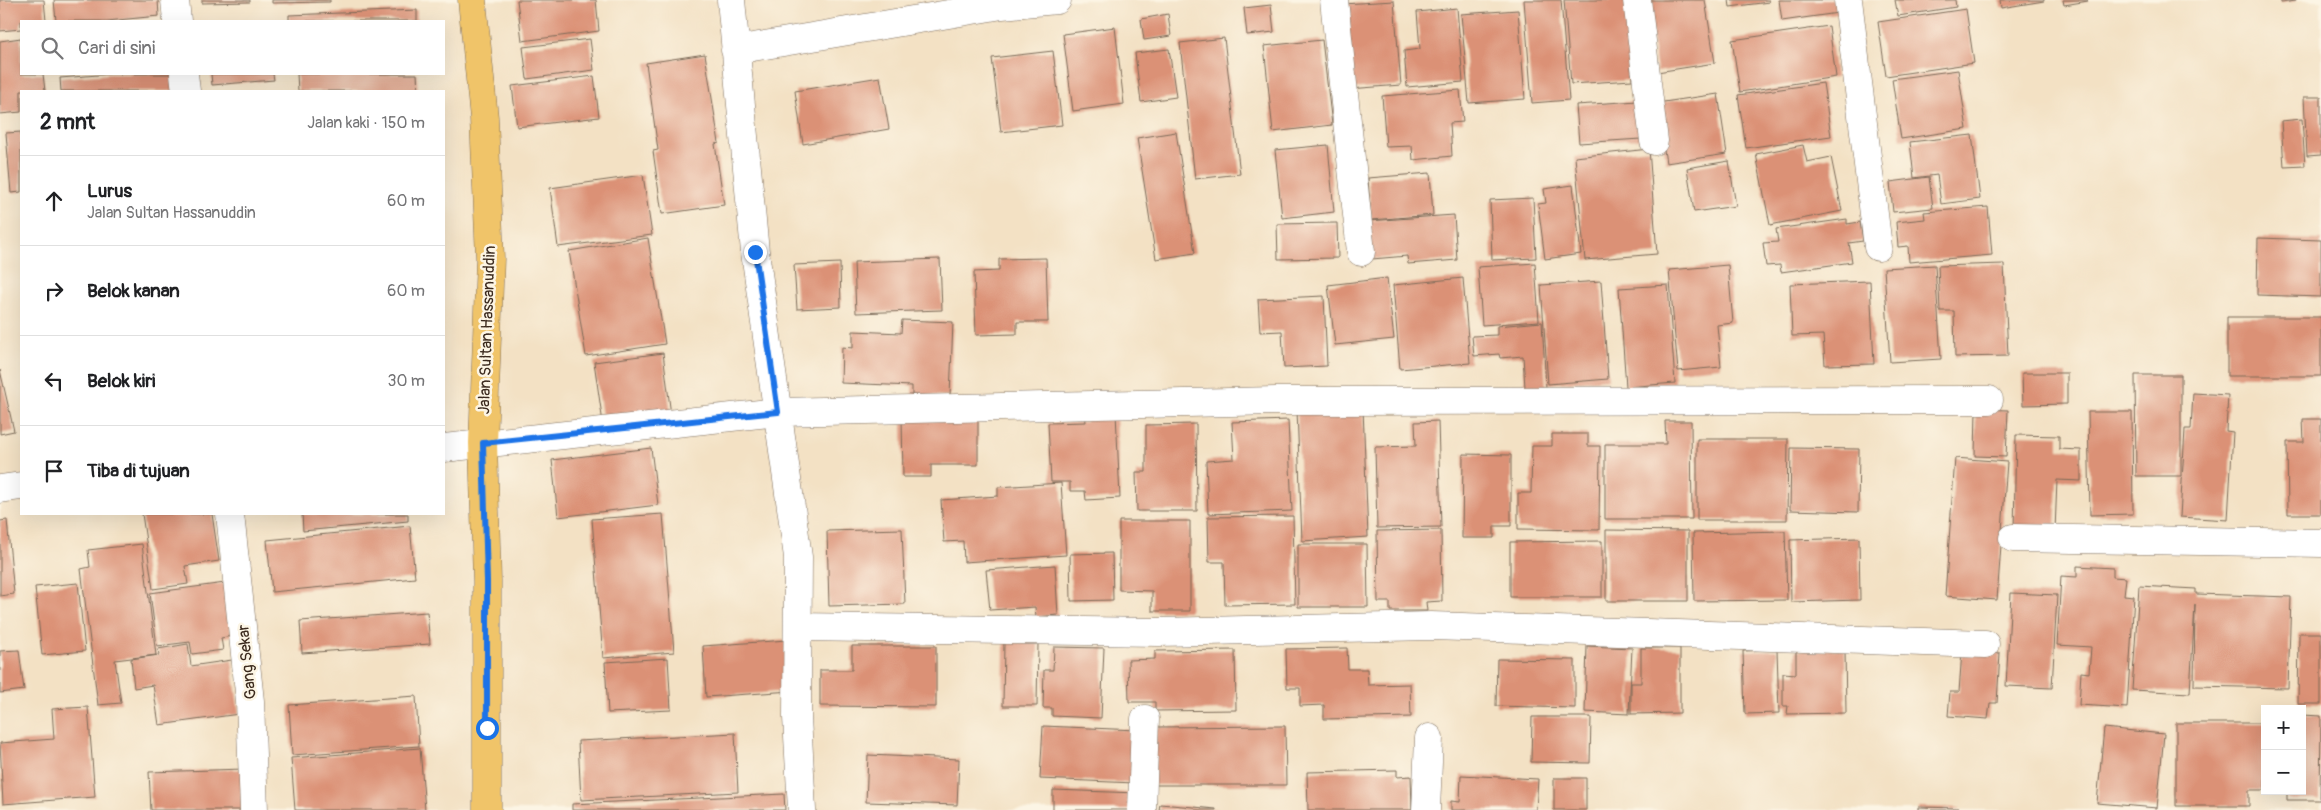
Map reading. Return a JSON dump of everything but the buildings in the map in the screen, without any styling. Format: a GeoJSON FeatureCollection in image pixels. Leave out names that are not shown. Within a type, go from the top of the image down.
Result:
{"type":"FeatureCollection","features":[{"type":"Feature","properties":{"kind":"main road","name":"Jalan Sultan Hassanuddin"},"geometry":{"type":"LineString","coordinates":[[472,0],[484,118],[490,258],[483,443],[487,581],[487,810]]}},
{"type":"Feature","properties":{"kind":"street"},"geometry":{"type":"LineString","coordinates":[[175,0],[177,20]]}},
{"type":"Feature","properties":{"kind":"street"},"geometry":{"type":"LineString","coordinates":[[731,0],[755,252],[798,557],[797,717],[802,810]]}},
{"type":"Feature","properties":{"kind":"street"},"geometry":{"type":"LineString","coordinates":[[735,50],[1002,3],[1057,0]]}},
{"type":"Feature","properties":{"kind":"street"},"geometry":{"type":"LineString","coordinates":[[1334,0],[1361,252]]}},
{"type":"Feature","properties":{"kind":"street"},"geometry":{"type":"LineString","coordinates":[[1637,0],[1654,141]]}},
{"type":"Feature","properties":{"kind":"street"},"geometry":{"type":"LineString","coordinates":[[1848,0],[1878,247]]}},
{"type":"Feature","properties":{"kind":"street"},"geometry":{"type":"LineString","coordinates":[[184,75],[186,90]]}},
{"type":"Feature","properties":{"kind":"street"},"geometry":{"type":"LineString","coordinates":[[445,448],[778,412],[1276,401],[1989,400]]}},
{"type":"Feature","properties":{"kind":"street"},"geometry":{"type":"LineString","coordinates":[[0,489],[20,486]]}},
{"type":"Feature","properties":{"kind":"street","name":"Gang Sekar"},"geometry":{"type":"LineString","coordinates":[[230,515],[250,701],[254,810]]}},
{"type":"Feature","properties":{"kind":"street"},"geometry":{"type":"LineString","coordinates":[[2013,538],[2321,543]]}},
{"type":"Feature","properties":{"kind":"street"},"geometry":{"type":"LineString","coordinates":[[798,627],[1159,632],[1431,626],[1984,644]]}},
{"type":"Feature","properties":{"kind":"street"},"geometry":{"type":"LineString","coordinates":[[1142,810],[1145,719]]}},
{"type":"Feature","properties":{"kind":"street"},"geometry":{"type":"LineString","coordinates":[[1426,810],[1429,738]]}},
{"type":"Feature","properties":{"kind":"route"},"geometry":{"type":"LineString","coordinates":[[487,728],[487,581],[483,443],[778,412],[755,252]]}}]}
